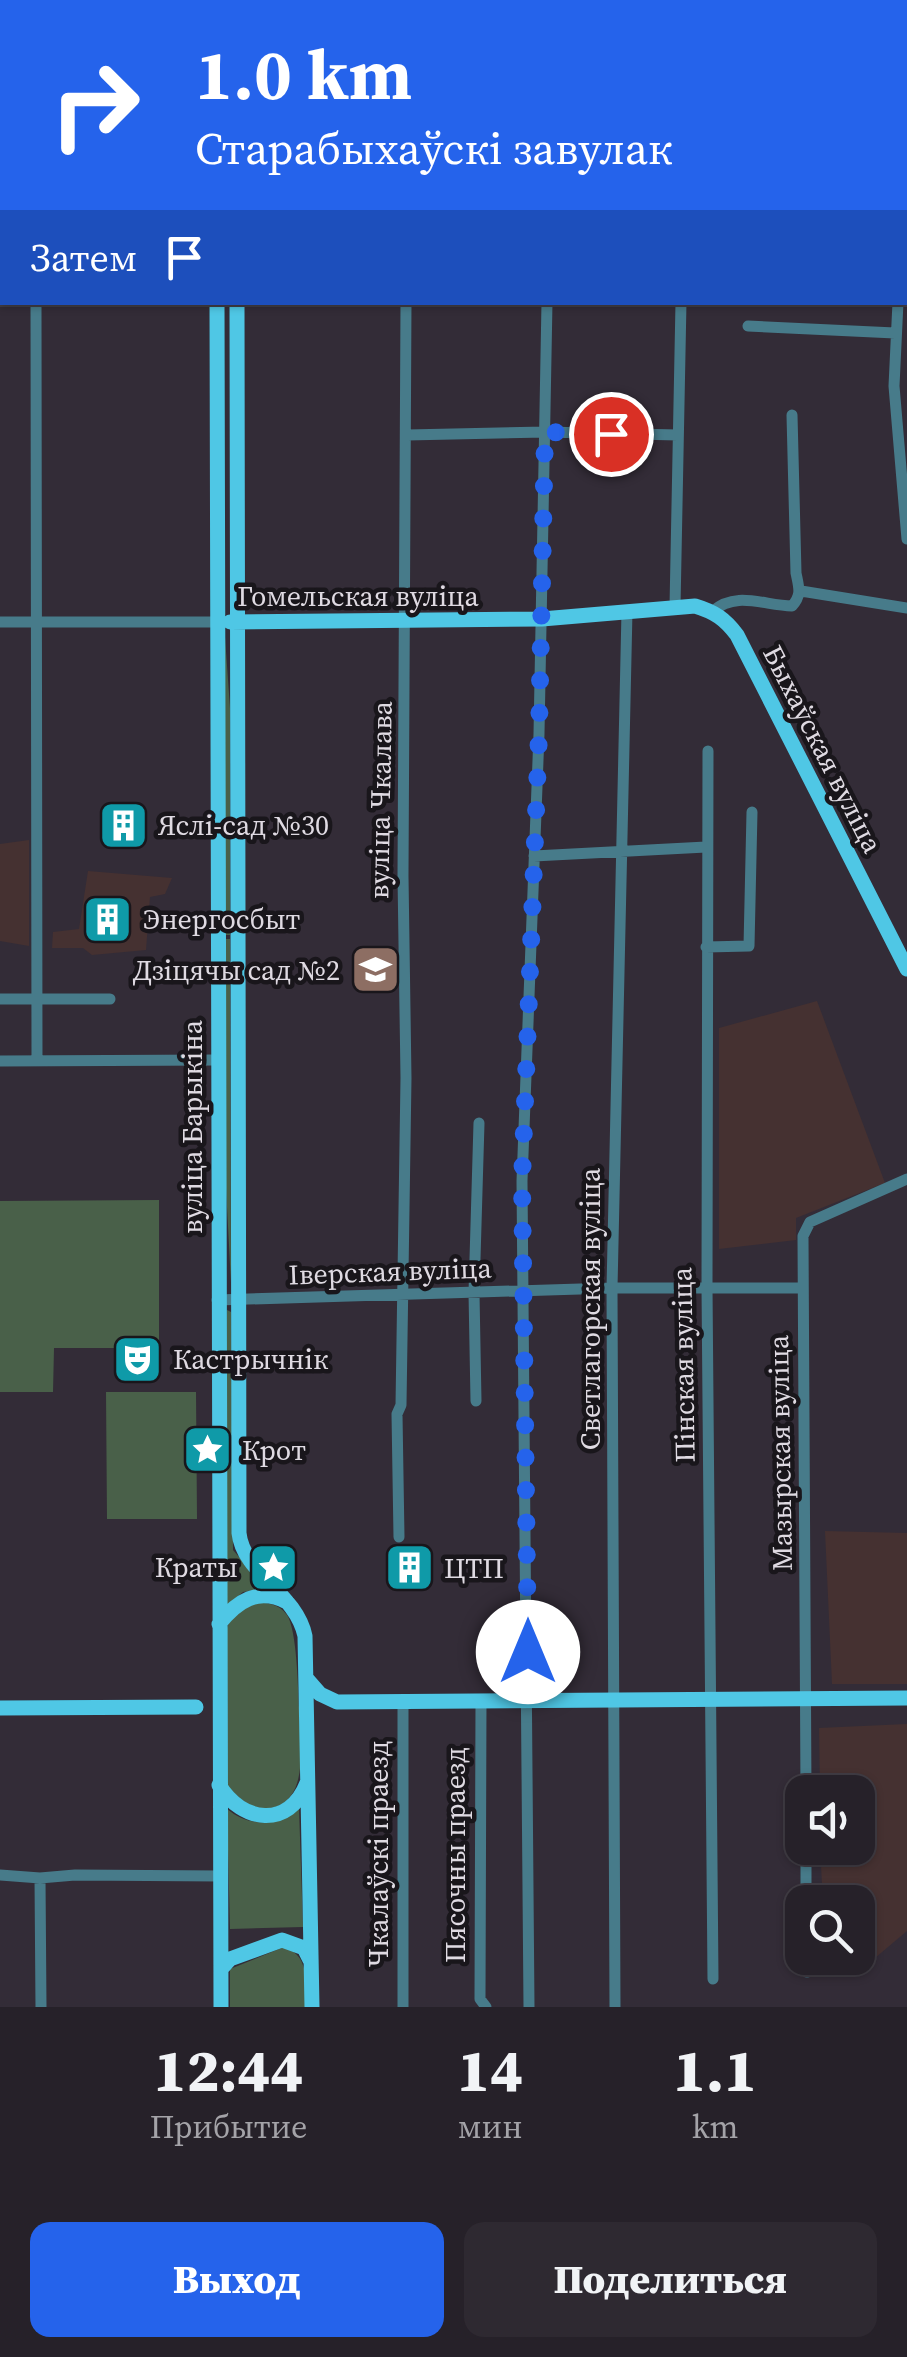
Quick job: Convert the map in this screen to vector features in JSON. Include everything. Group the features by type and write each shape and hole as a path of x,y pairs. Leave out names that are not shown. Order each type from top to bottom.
{"main road":[{"name":"вуліца Барыкіна","path":"217,305 220,1832 214,1875 222,1969 221,2007"},
{"name":"вуліца Барыкіна","path":"237,305 240,1543 298,1614 305,1636 313,2005"},
{"name":"Гомельская вуліца","path":"216,622 542,619 696,606 713,612"},
{"name":"Быхаўская вуліца","path":"713,612 726,620 737,635 907,969"},
{"path":"219,1624 247,1598 269,1596 291,1604"},
{"path":"0,1708 196,1706 210,1695 220,1674"},
{"path":"306,1678 320,1694 337,1702"},
{"path":"307,1730 320,1710 337,1702 907,1698"},
{"path":"196,1706 210,1720 220,1743"},
{"path":"219,1786 238,1809 270,1816 297,1802 309,1779"},
{"path":"222,1969 230,1960 282,1940 304,1948 312,1963"}],"street":[{"path":"36,305 37,1061"},
{"name":"вуліца Чкалава","path":"399,1537 406,1078 403,876 406,305"},
{"path":"529,2007 522,1181 542,619 547,305"},
{"path":"676,607 682,305"},
{"path":"898,305 895,332 907,539"},
{"path":"748,326 895,332"},
{"path":"713,612 724,601 737,599 792,606 801,591 796,573 792,415"},
{"path":"407,435 678,434"},
{"path":"801,591 907,608"},
{"name":"Светлагорская вуліца","path":"615,2007 612,1288 627,610"},
{"name":"Гомельская вуліца","path":"0,622 216,622"},
{"name":"Пінская вуліца","path":"708,751 707,1287 713,1979"},
{"path":"706,947 749,946 752,812"},
{"path":"534,856 706,847"},
{"path":"0,999 110,998"},
{"path":"0,1061 217,1060"},
{"path":"476,1401 474,1293 479,1123"},
{"name":"Мазырская вуліца","path":"806,1775 803,1236 810,1222 907,1178"},
{"name":"Іверская вуліца","path":"217,1300 612,1288 803,1288"},
{"name":"Пясочны праезд","path":"481,1700 480,1999 486,2007"},
{"name":"Чкалаўскі праезд","path":"403,1701 403,2007"},
{"path":"0,1875 214,1875"},
{"path":"40,1878 42,2007"}],"shaded area":[{"path":"29,840 29,946 0,941 0,844"},
{"path":"88,871 172,878 165,894 150,897 146,950 92,955 83,948 52,948 53,932 79,929"},
{"path":"817,1001 885,1183 796,1218 796,1240 719,1249 719,1028"},
{"path":"825,1531 907,1533 907,1684 832,1684"},
{"path":"907,1724 907,1931 875,1958 875,1885 822,1885 821,1865 875,1865 875,1775 820,1775 819,1728"}],"green space":[{"path":"225,637 230,708 230,935 225,935"},
{"path":"225,939 230,939 231,1283 225,1169"},
{"path":"159,1200 159,1348 54,1348 53,1392 0,1392 0,1201"},
{"path":"227,1310 231,1312 233,1550 266,1588 243,1592 226,1606"},
{"path":"106,1392 196,1392 197,1519 107,1519"},
{"path":"253,1602 276,1606 287,1615 297,1674 301,1749 298,1778 286,1801 267,1808 248,1804 228,1787 227,1628 231,1617"},
{"path":"299,1808 303,1927 230,1929 227,1809 244,1819 263,1822 282,1819"},
{"path":"284,1947 293,1951 303,1964 305,2007 230,2007 230,1969"}],"place":[{"name":"Яслі-сад №30","path":"123,825"},
{"name":"Энергосбыт","path":"108,919"},
{"name":"Дзіцячы сад №2","path":"375,970"},
{"name":"Кастрычнік","path":"138,1359"},
{"name":"Крот","path":"207,1450"},
{"name":"Краты","path":"273,1567"},
{"name":"ЦТП","path":"409,1568"}],"route":[{"path":"528,1652 522,1181 539,734 545,432 611,434"}]}
